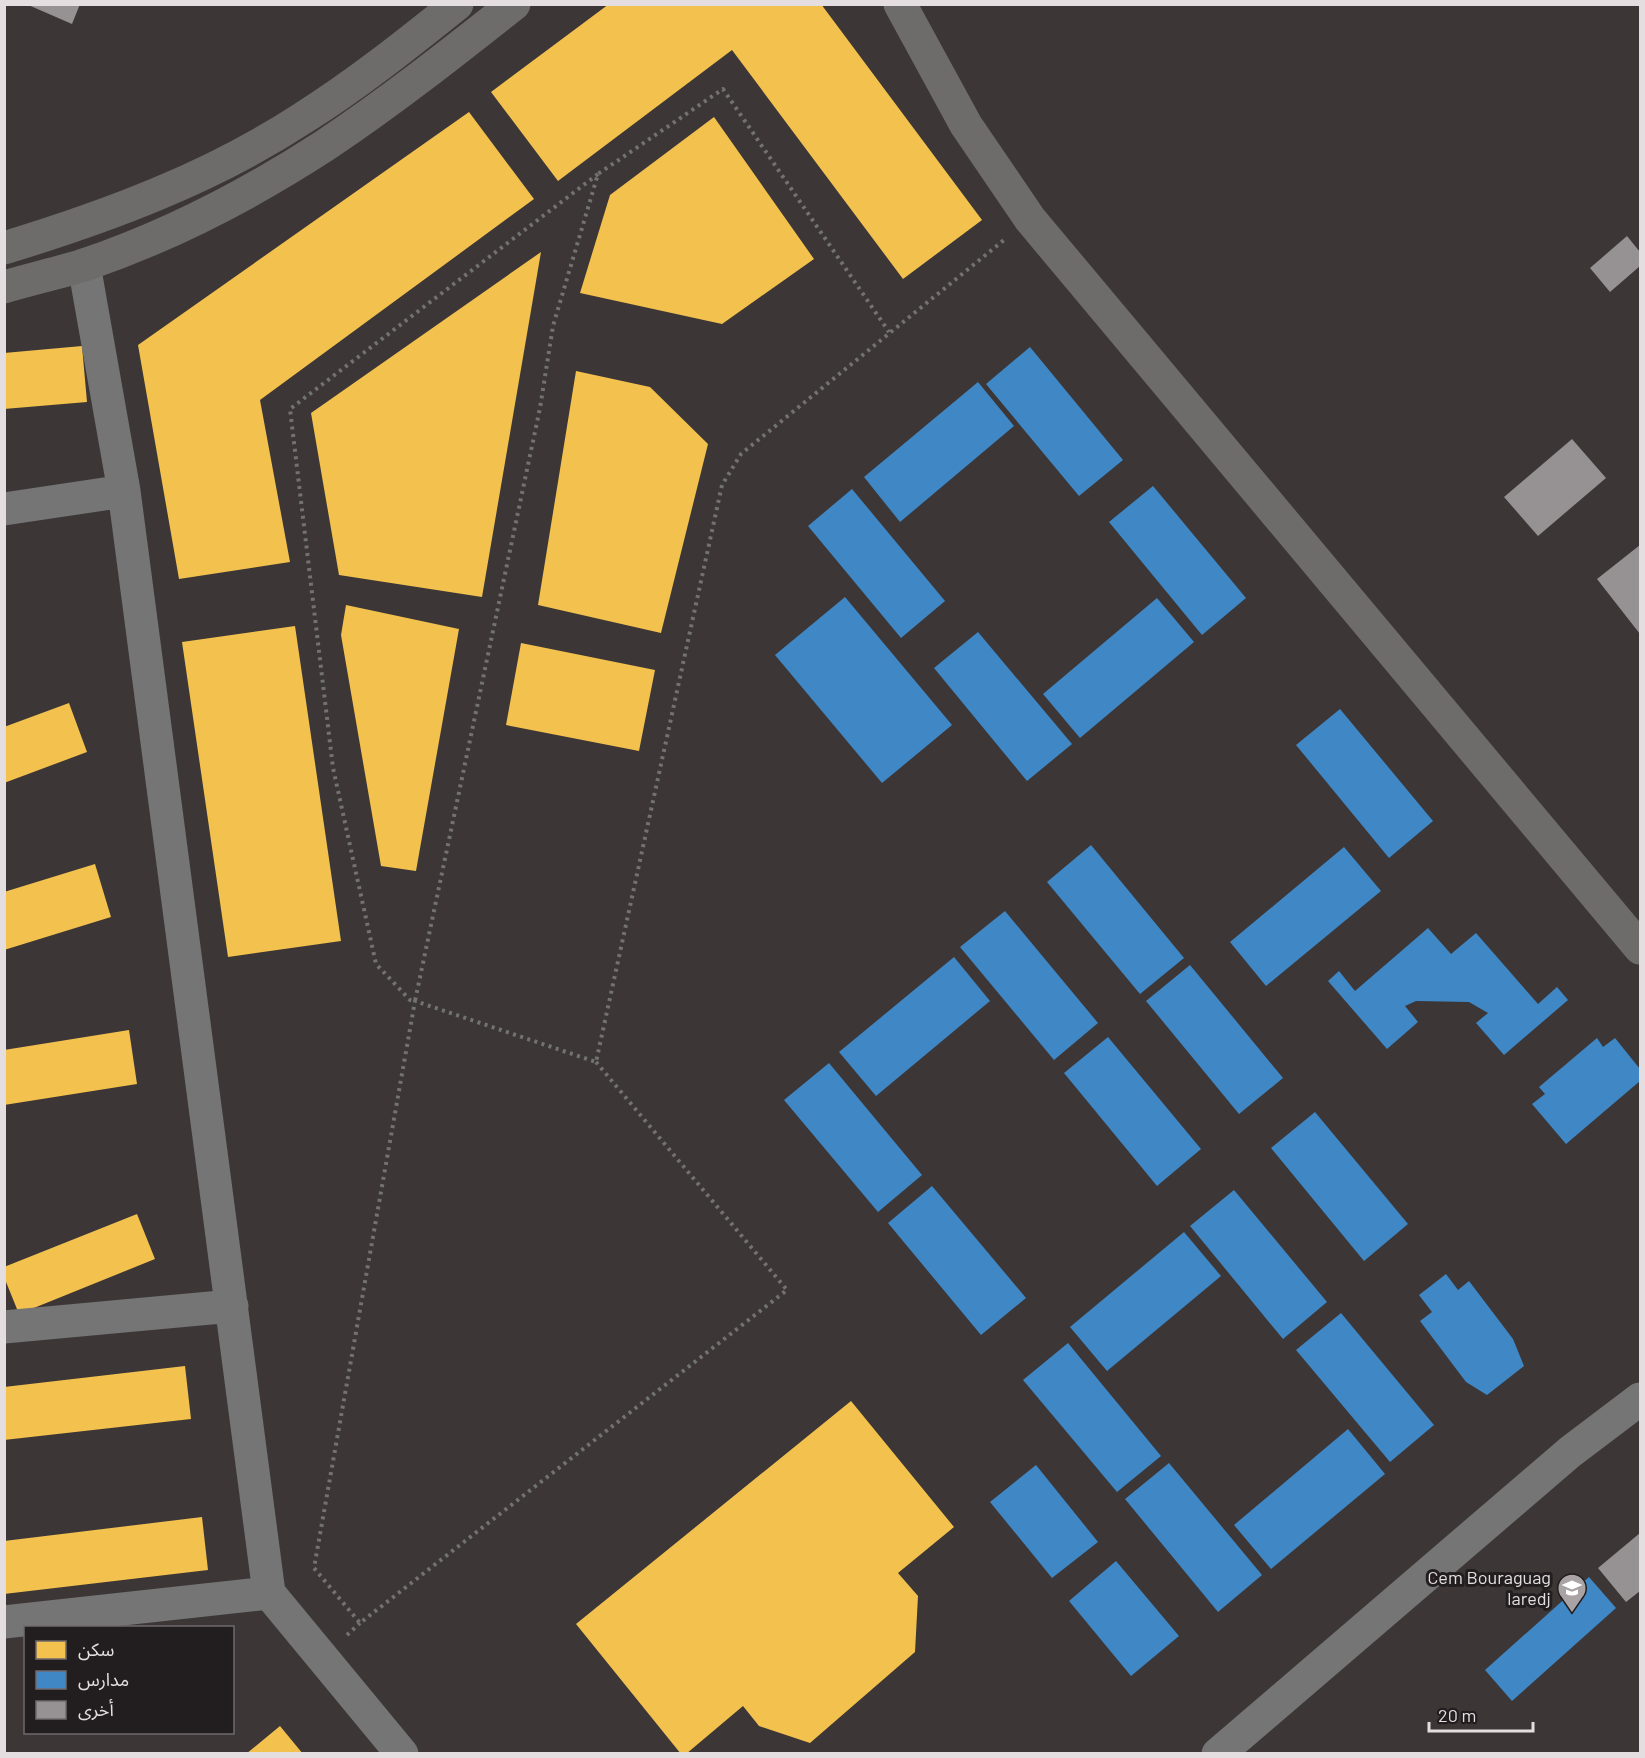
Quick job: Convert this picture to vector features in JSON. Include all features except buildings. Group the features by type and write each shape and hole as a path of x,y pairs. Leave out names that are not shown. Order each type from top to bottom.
{"main road":[{"path":"4,248 73,227 152,197 229,161 302,119 372,72 457,4"},
{"path":"4,287 84,265 177,226 246,192 323,146 396,96 514,4"},
{"path":"900,4 966,124 1030,219 1641,948"}],"street":[{"path":"84,265 124,490 269,1593 402,1754"},
{"path":"4,509 124,490"},
{"path":"4,1327 232,1306"},
{"path":"1218,1754 1570,1452 1641,1399"},
{"path":"4,1622 269,1593"}],"path":[{"path":"598,174 553,326 540,408 415,1001 314,1568 360,1623 787,1290 596,1062 415,1001 410,1000 376,964 333,768 290,409 598,174 723,89 889,332"},
{"path":"596,1062 722,485 741,454 1030,219"}],"place":[{"name":"Cem Bouraguag laredj","path":"1572,1614"}]}
